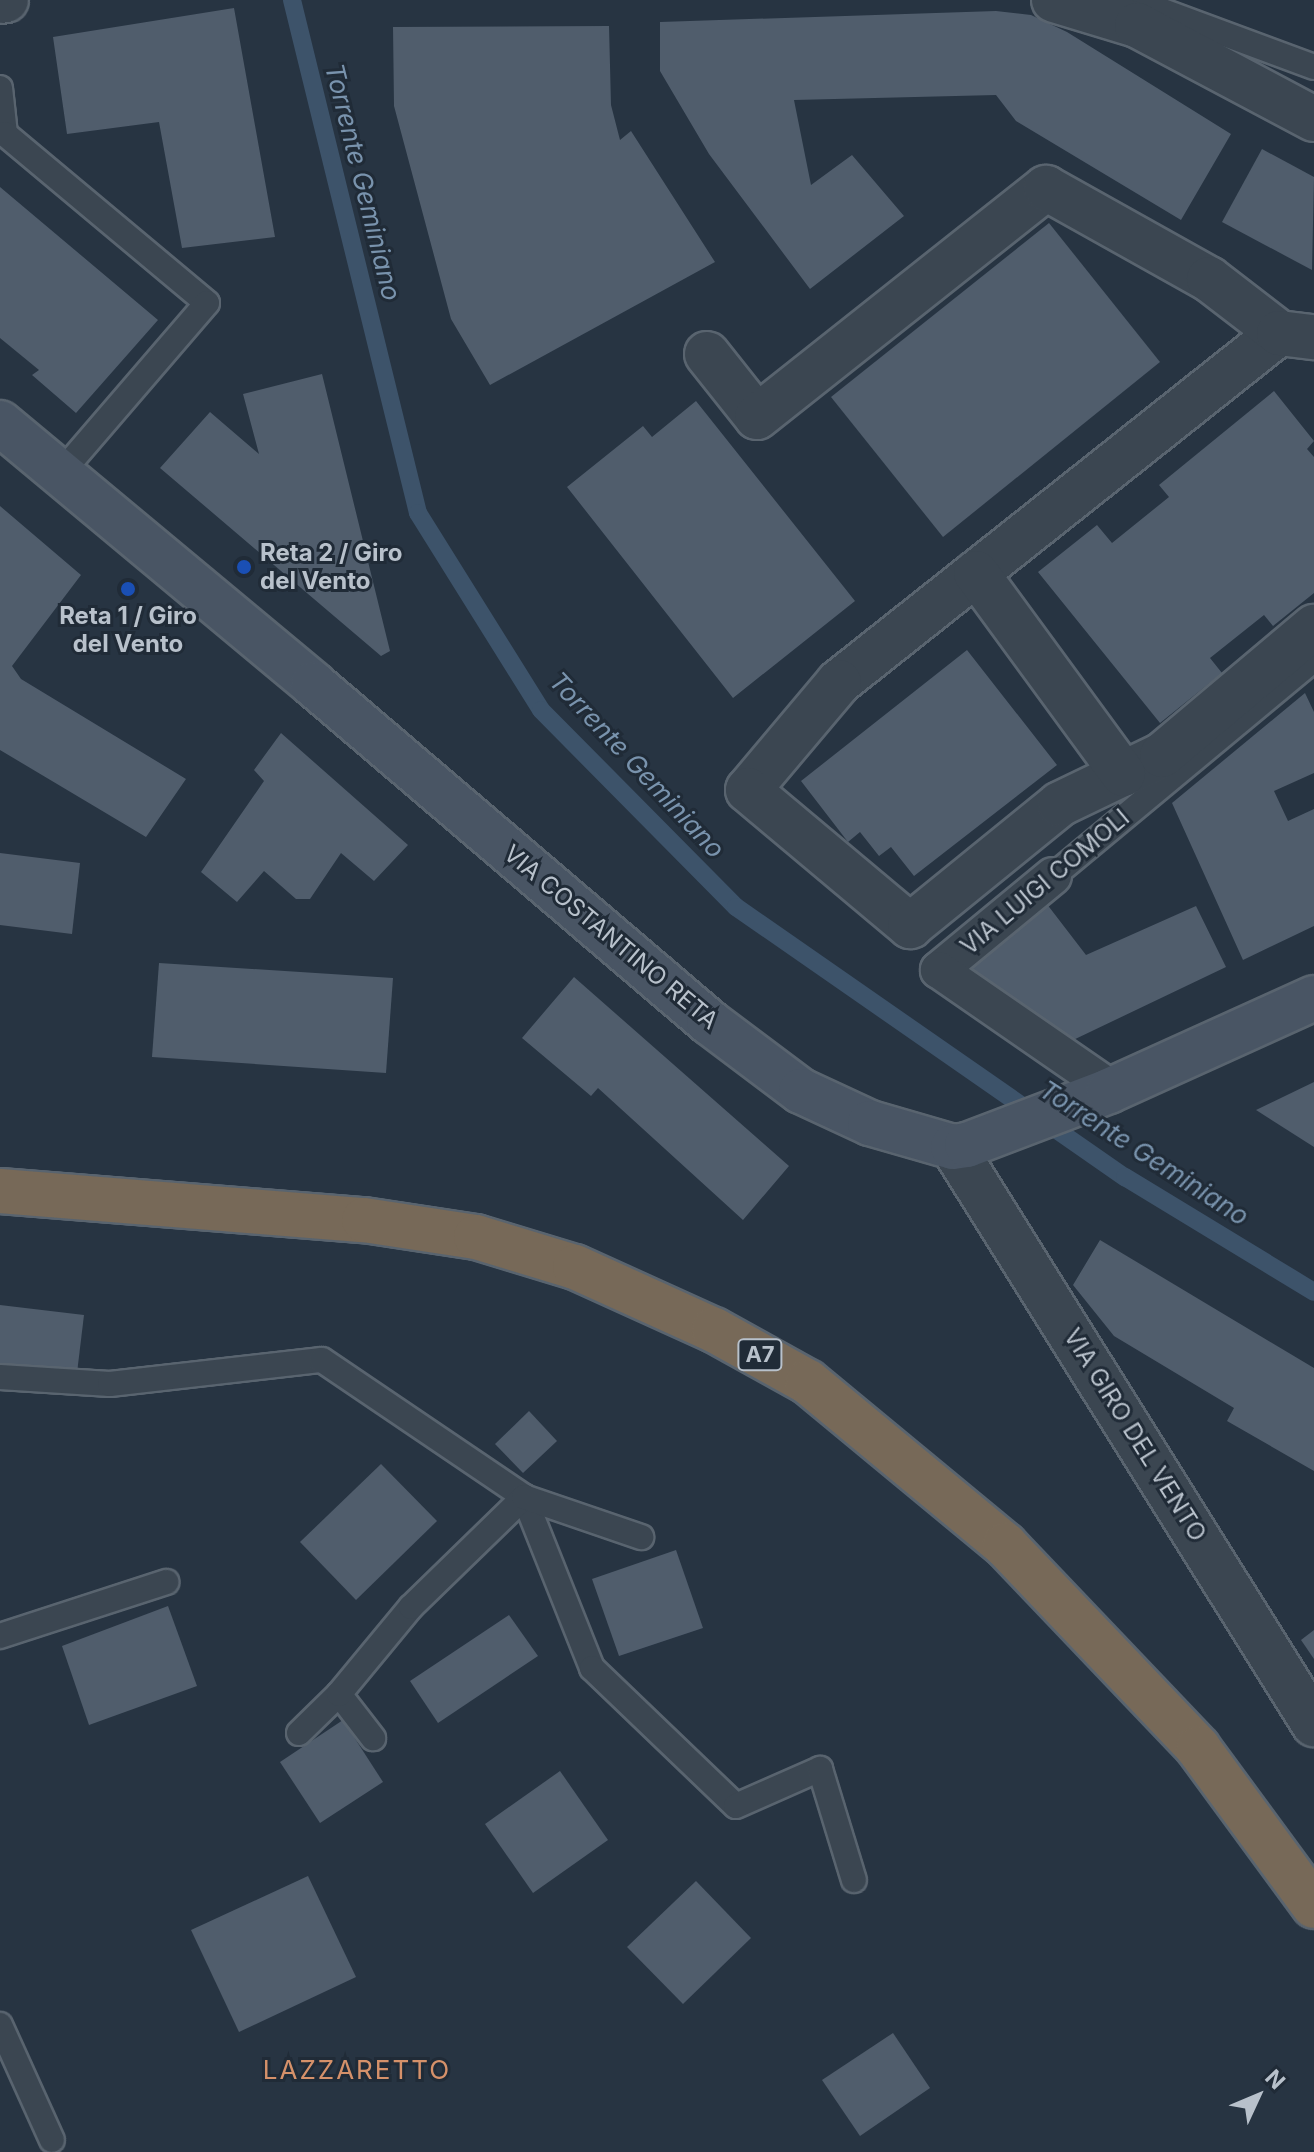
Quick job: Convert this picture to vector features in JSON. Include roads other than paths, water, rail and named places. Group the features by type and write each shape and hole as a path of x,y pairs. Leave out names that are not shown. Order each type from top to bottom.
{"highway":[{"name":"A7","path":"0,1191 364,1220 476,1237 575,1267 714,1330 808,1382 1005,1545 1198,1748 1314,1906"}],"main road":[{"name":"VIA COSTANTINO RETA","path":"0,423 709,1022 801,1091 870,1123 966,1144"},
{"path":"966,1144 1111,1090 1314,998"}],"street":[{"path":"0,1 6,0"},
{"path":"1062,2 1137,25 1314,119"},
{"path":"707,354 757,417 1046,188 1209,279 1296,335 976,573 839,682 748,790 910,926 1060,804 1162,755 1314,627"},
{"path":"976,573 1123,774"},
{"name":"VIA LUIGI COMOLI","path":"1053,876 939,970 1111,1090"},
{"name":"VIA GIRO DEL VENTO","path":"966,1144 1314,1724"}],"lane":[{"path":"1062,2 1112,0"},
{"path":"1133,0 1314,67"},
{"path":"0,88 5,134 207,303 61,473"},
{"name":"VIA LUIGI COMOLI","path":"1053,876 1314,659"},
{"path":"0,1377 110,1384 322,1360 524,1497 641,1537"},
{"path":"299,1733 339,1694 411,1607 524,1497"},
{"path":"524,1497 592,1668 736,1806 820,1769 854,1880"},
{"path":"0,1636 166,1582"},
{"path":"339,1694 373,1738"},
{"path":"0,2025 52,2140"}],"waterway":[{"name":"Torrente Geminiano","path":"292,0 418,513 541,710 736,907 1125,1177 1314,1292"}],"place":[{"name":"Reta 2 / Giro del Vento","path":"244,567"},
{"name":"Reta 1 / Giro del Vento","path":"128,589"}],"district":[{"name":"LAZZARETTO","path":"357,2070"}]}
